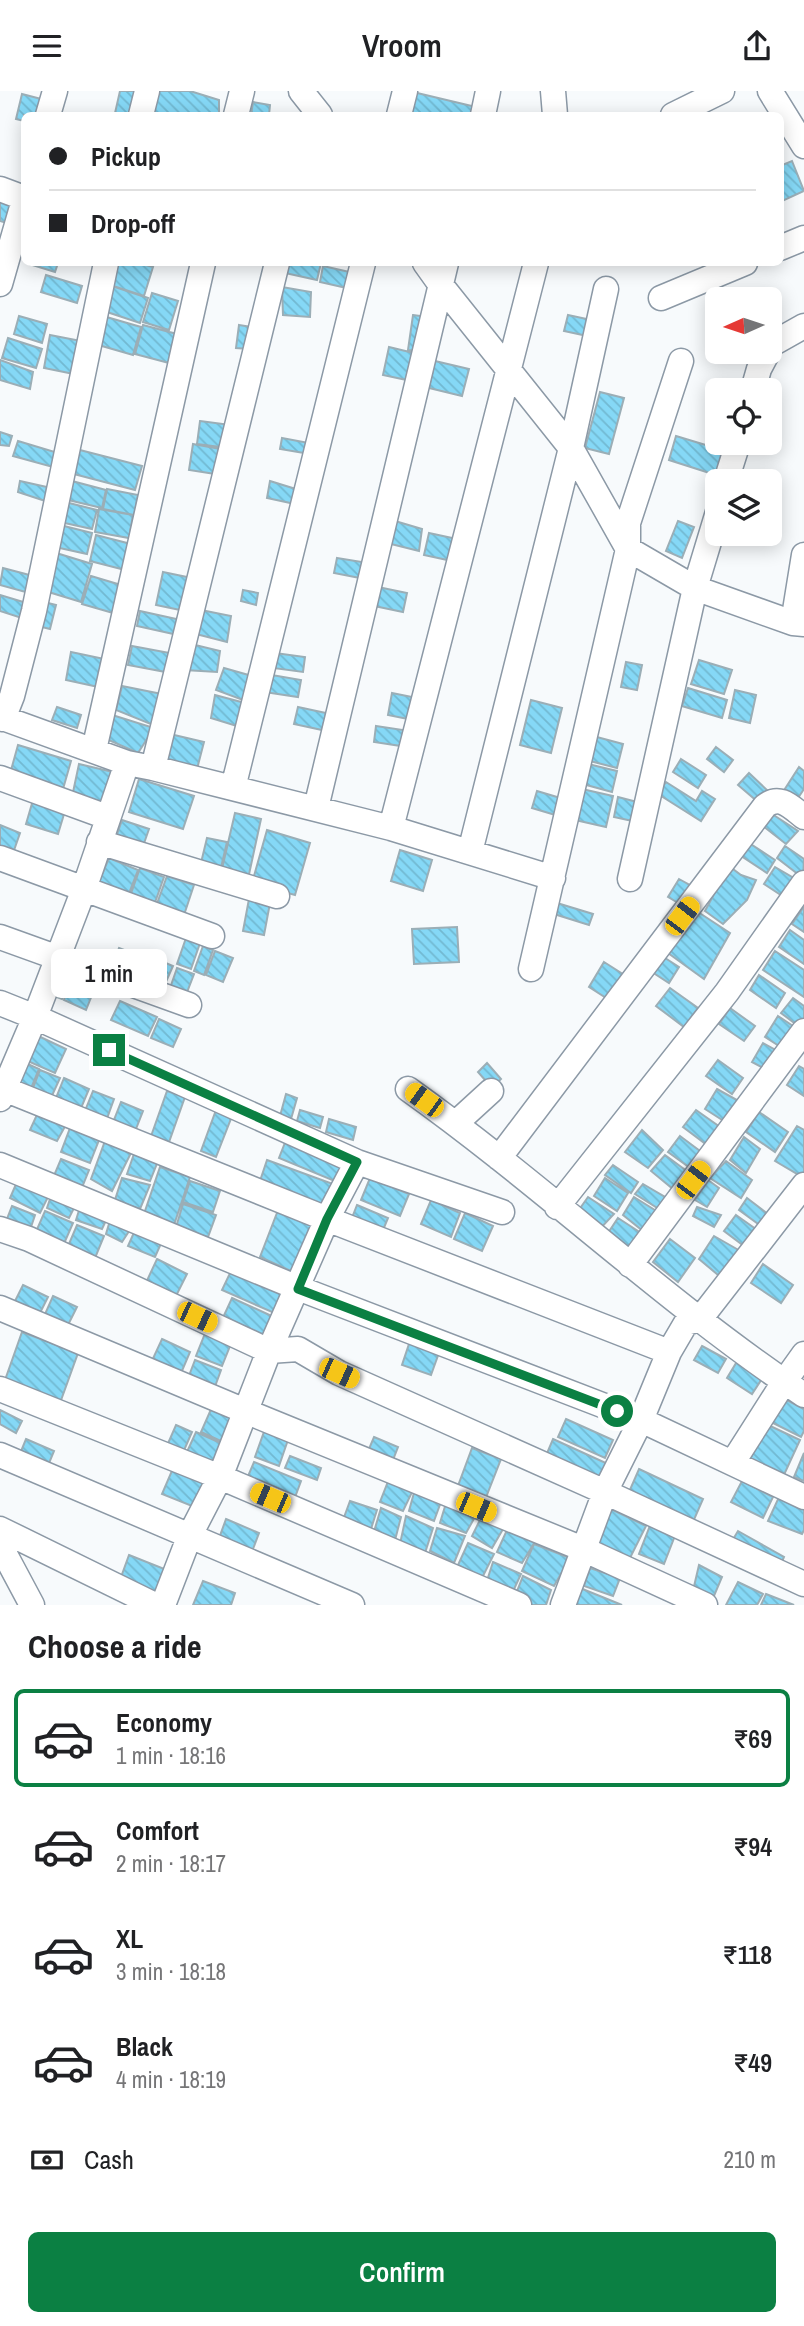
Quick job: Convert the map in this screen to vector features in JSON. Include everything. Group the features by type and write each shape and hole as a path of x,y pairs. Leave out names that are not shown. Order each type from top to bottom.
{"street":[{"path":"49,112 55,91"},
{"path":"142,112 147,91"},
{"path":"237,112 242,91"},
{"path":"400,112 405,91"},
{"path":"484,112 488,91"},
{"path":"553,91 555,112"},
{"path":"679,112 722,91"},
{"path":"770,91 781,112"},
{"path":"784,118 798,146"},
{"path":"0,189 21,198"},
{"path":"0,285 21,210"},
{"path":"784,246 804,238"},
{"path":"105,266 34,611 12,696 1,718 127,763 391,828 553,878"},
{"path":"94,750 202,266"},
{"path":"153,768 276,266"},
{"path":"233,787 362,266"},
{"path":"661,298 738,266"},
{"path":"391,828 535,268"},
{"path":"316,809 443,273"},
{"path":"443,273 509,370 571,448 628,549 695,588 798,624 804,555"},
{"path":"470,852 571,448 606,289"},
{"path":"782,338 804,326"},
{"path":"531,969 628,549 628,523 681,361"},
{"path":"630,879 695,588 708,546"},
{"path":"127,763 84,889 35,1017 3,1087 327,1219 669,1352"},
{"path":"0,778 107,817"},
{"path":"499,1158 765,806 771,800 781,800 804,817"},
{"path":"99,842 277,896"},
{"path":"0,858 212,936"},
{"path":"557,1207 727,992 804,883"},
{"path":"0,937 189,1005"},
{"path":"0,1003 357,1162 502,1212"},
{"path":"629,1265 804,1031"},
{"path":"408,1089 456,1123 629,1265 794,1388"},
{"path":"456,1123 491,1091"},
{"path":"163,1605 190,1535 220,1477 269,1351 327,1219 357,1162"},
{"path":"0,1165 298,1289 641,1420 804,1497"},
{"path":"563,1605 606,1492 641,1420 669,1352 686,1323 700,1319 804,1185"},
{"path":"0,1229 29,1239 269,1351 298,1349 339,1373 804,1584"},
{"path":"0,1308 583,1549 705,1605"},
{"path":"733,1462 794,1388 804,1354"},
{"path":"0,1389 220,1477 519,1605"},
{"path":"0,1455 352,1605"},
{"path":"0,1529 155,1605"},
{"path":"0,1545 32,1605"}],"building":[{"path":"120,91 143,91 137,112 115,112"},
{"path":"155,91 190,91 219,100 219,112 152,112"},
{"path":"413,92 476,107 475,112 408,112"},
{"path":"22,94 49,101 47,112 21,112 21,120 16,119"},
{"path":"253,102 270,105 269,112 251,112"},
{"path":"792,161 804,191 784,200 784,164"},
{"path":"0,195 21,201 14,225 0,221"},
{"path":"36,266 57,266 55,272"},
{"path":"110,266 153,267 144,296 104,283"},
{"path":"286,266 320,266 317,280 285,273"},
{"path":"323,266 354,273 351,289 320,282"},
{"path":"46,275 82,286 77,303 41,292"},
{"path":"106,284 148,298 140,323 98,309"},
{"path":"282,287 311,292 310,317 283,315"},
{"path":"152,293 178,301 169,330 143,322"},
{"path":"413,315 428,317 423,352 408,350"},
{"path":"568,315 596,321 592,337 564,331"},
{"path":"19,316 47,324 42,343 14,334"},
{"path":"103,316 141,327 133,355 95,344"},
{"path":"143,325 177,334 169,363 135,354"},
{"path":"239,325 252,327 249,349 236,348"},
{"path":"50,335 81,341 74,374 44,368"},
{"path":"8,338 42,349 36,368 2,358"},
{"path":"389,347 422,355 416,382 383,375"},
{"path":"0,360 33,372 30,389 0,380"},
{"path":"435,361 469,369 462,396 429,388"},
{"path":"600,392 624,398 609,454 585,448"},
{"path":"200,421 231,425 228,448 197,444"},
{"path":"0,432 12,436 9,446 0,445"},
{"path":"676,436 705,445 705,455 731,455 728,469 705,469 705,472 669,460"},
{"path":"282,438 309,443 310,454 280,449"},
{"path":"18,441 58,453 60,469 13,456"},
{"path":"193,444 226,450 222,475 189,470"},
{"path":"76,449 142,466 135,490 70,473"},
{"path":"20,481 47,487 45,501 18,492"},
{"path":"72,481 106,490 102,508 68,500"},
{"path":"270,481 299,490 295,504 267,498"},
{"path":"107,489 138,495 134,515 103,509"},
{"path":"65,502 97,510 92,529 60,522"},
{"path":"99,509 133,515 129,538 95,532"},
{"path":"395,521 422,529 419,551 391,544"},
{"path":"678,521 694,527 682,558 666,551"},
{"path":"60,525 92,533 87,554 55,547"},
{"path":"429,533 457,539 452,561 424,555"},
{"path":"96,535 135,545 129,571 90,561"},
{"path":"53,552 92,564 81,602 42,590"},
{"path":"337,558 362,562 360,578 334,573"},
{"path":"3,568 37,577 33,594 0,585"},
{"path":"163,572 192,578 185,611 156,605"},
{"path":"91,576 121,585 113,613 82,604"},
{"path":"378,587 407,593 403,612 374,606"},
{"path":"243,590 258,593 256,605 241,601"},
{"path":"0,595 33,605 28,620 0,611"},
{"path":"44,602 56,605 50,629 38,626"},
{"path":"201,610 231,616 227,642 196,634"},
{"path":"140,611 181,620 178,635 137,626"},
{"path":"191,644 220,651 217,672 185,670"},
{"path":"132,646 175,654 171,673 128,665"},
{"path":"71,652 109,660 103,688 66,680"},
{"path":"275,653 305,657 303,672 273,668"},
{"path":"699,660 732,670 724,694 691,684"},
{"path":"626,662 642,665 637,690 621,687"},
{"path":"224,668 252,676 243,700 216,690"},
{"path":"266,674 301,680 298,697 264,692"},
{"path":"122,686 167,695 158,727 116,710"},
{"path":"688,688 727,700 722,718 682,706"},
{"path":"735,690 756,695 750,723 729,718"},
{"path":"392,693 422,699 418,721 388,715"},
{"path":"215,695 245,703 240,727 211,718"},
{"path":"531,700 562,708 551,753 520,745"},
{"path":"57,707 81,715 77,728 52,720"},
{"path":"298,707 326,713 322,730 294,724"},
{"path":"109,714 154,728 138,753 104,738"},
{"path":"376,726 403,730 401,746 374,742"},
{"path":"170,734 204,742 197,769 163,760"},
{"path":"593,736 623,744 617,768 586,760"},
{"path":"18,745 71,761 61,796 8,781"},
{"path":"716,747 733,760 724,772 707,759"},
{"path":"681,759 706,775 698,788 673,772"},
{"path":"584,763 617,771 612,792 579,783"},
{"path":"79,764 113,772 106,805 72,797"},
{"path":"799,767 804,771 804,789 794,804 781,795"},
{"path":"749,773 768,791 758,802 738,785"},
{"path":"139,779 194,796 183,829 129,812"},
{"path":"666,782 696,801 702,791 715,799 701,821 658,794"},
{"path":"582,789 613,796 606,827 575,820"},
{"path":"537,791 567,800 562,817 532,808"},
{"path":"618,797 641,803 637,822 614,817"},
{"path":"33,800 65,811 58,834 26,824"},
{"path":"769,812 798,831 786,844 759,823"},
{"path":"235,813 261,819 248,879 221,873"},
{"path":"122,820 149,829 141,852 114,843"},
{"path":"0,825 20,833 12,856 0,852"},
{"path":"267,830 310,843 295,895 252,883"},
{"path":"207,838 227,842 220,872 200,867"},
{"path":"743,839 775,860 767,873 735,852"},
{"path":"785,846 804,859 803,878 777,858"},
{"path":"400,850 432,860 423,891 391,881"},
{"path":"109,858 138,870 126,901 96,889"},
{"path":"729,866 741,875 756,880 747,900 723,924 705,911"},
{"path":"775,867 797,880 787,899 764,884"},
{"path":"140,868 164,877 152,911 128,902"},
{"path":"167,876 194,885 183,918 155,909"},
{"path":"679,879 697,889 687,908 668,897"},
{"path":"249,899 270,903 264,935 243,931"},
{"path":"557,903 593,914 589,925 554,914"},
{"path":"804,908 804,932 792,924"},
{"path":"695,910 730,933 704,979 668,953"},
{"path":"457,927 459,962 414,964 412,929"},
{"path":"790,930 804,940 804,964 779,947"},
{"path":"186,938 200,943 191,969 177,964"},
{"path":"203,946 213,950 204,975 194,971"},
{"path":"119,948 145,958 136,982 110,973"},
{"path":"215,951 233,958 223,982 206,975"},
{"path":"775,951 804,970 804,997 763,970"},
{"path":"662,956 679,967 669,983 652,972"},
{"path":"154,958 173,966 161,993 142,985"},
{"path":"604,962 626,976 611,1001 589,987"},
{"path":"60,968 73,974 62,999 48,994"},
{"path":"177,968 194,974 184,1000 168,994"},
{"path":"759,975 785,993 776,1008 750,990"},
{"path":"73,976 96,985 86,1010 64,1000"},
{"path":"670,988 698,1008 684,1027 656,1006"},
{"path":"793,998 804,1006 804,1024 801,1028 781,1013"},
{"path":"120,1001 157,1017 148,1036 111,1020"},
{"path":"730,1008 755,1026 744,1041 719,1024"},
{"path":"778,1016 799,1030 787,1051 765,1037"},
{"path":"159,1019 181,1029 173,1047 151,1038"},
{"path":"34,1034 66,1049 55,1073 23,1059"},
{"path":"763,1043 781,1053 771,1072 752,1062"},
{"path":"718,1060 743,1078 732,1094 706,1076"},
{"path":"21,1061 39,1069 30,1091 11,1083"},
{"path":"487,1063 501,1079 492,1088 478,1072"},
{"path":"799,1066 804,1069 804,1096 787,1085"},
{"path":"40,1070 60,1078 50,1100 31,1093"},
{"path":"64,1078 89,1089 79,1113 54,1103"},
{"path":"717,1089 746,1105 730,1125 705,1109"},
{"path":"93,1091 114,1099 105,1124 83,1116"},
{"path":"167,1091 185,1097 168,1145 150,1139"},
{"path":"286,1094 297,1098 291,1119 280,1116"},
{"path":"121,1102 143,1111 134,1134 112,1125"},
{"path":"40,1108 68,1121 57,1141 30,1130"},
{"path":"216,1110 232,1116 216,1157 201,1151"},
{"path":"300,1110 323,1117 320,1128 297,1121"},
{"path":"696,1110 720,1127 707,1145 683,1127"},
{"path":"759,1112 788,1132 775,1152 746,1132"},
{"path":"329,1119 356,1127 353,1140 326,1132"},
{"path":"797,1126 804,1130 804,1178 775,1161"},
{"path":"70,1128 99,1140 90,1163 61,1152"},
{"path":"642,1130 663,1150 648,1168 625,1152"},
{"path":"288,1135 347,1160 337,1182 279,1158"},
{"path":"680,1136 704,1154 693,1170 668,1152"},
{"path":"744,1137 760,1149 746,1173 730,1160"},
{"path":"105,1141 133,1149 112,1191 91,1179"},
{"path":"135,1151 158,1161 150,1181 127,1174"},
{"path":"665,1155 688,1172 673,1189 651,1171"},
{"path":"61,1159 89,1170 81,1190 53,1178"},
{"path":"267,1160 333,1184 320,1210 258,1187"},
{"path":"726,1161 752,1180 741,1198 710,1178"},
{"path":"613,1165 638,1182 631,1193 605,1175"},
{"path":"160,1167 190,1177 174,1225 144,1214"},
{"path":"20,1175 51,1191 40,1213 10,1198"},
{"path":"122,1178 150,1185 140,1209 115,1200"},
{"path":"370,1178 409,1194 400,1216 361,1200"},
{"path":"605,1178 628,1193 617,1211 594,1196"},
{"path":"708,1180 719,1188 707,1207 695,1200"},
{"path":"190,1181 220,1191 213,1212 183,1202"},
{"path":"643,1184 665,1197 659,1209 635,1194"},
{"path":"52,1193 77,1202 69,1218 47,1208"},
{"path":"588,1197 614,1214 598,1231 576,1214"},
{"path":"634,1197 658,1212 643,1231 623,1215"},
{"path":"747,1198 773,1218 765,1229 739,1210"},
{"path":"431,1200 460,1213 451,1237 421,1224"},
{"path":"81,1204 109,1214 102,1229 76,1220"},
{"path":"183,1204 216,1215 208,1237 176,1227"},
{"path":"280,1205 315,1221 293,1272 260,1257"},
{"path":"357,1205 388,1218 381,1235 350,1223"},
{"path":"12,1206 35,1215 29,1233 5,1224"},
{"path":"697,1207 721,1215 714,1227 693,1216"},
{"path":"45,1211 73,1223 63,1246 35,1234"},
{"path":"465,1213 493,1226 482,1251 454,1239"},
{"path":"736,1215 760,1232 748,1249 724,1231"},
{"path":"111,1217 133,1225 122,1242 106,1234"},
{"path":"618,1218 641,1233 627,1254 606,1236"},
{"path":"77,1225 104,1236 93,1263 66,1251"},
{"path":"136,1228 163,1239 155,1257 128,1246"},
{"path":"714,1236 742,1252 724,1280 699,1259"},
{"path":"670,1239 695,1258 678,1282 653,1262"},
{"path":"157,1259 187,1274 173,1302 144,1287"},
{"path":"763,1264 793,1285 781,1303 751,1283"},
{"path":"232,1269 288,1294 279,1315 222,1290"},
{"path":"23,1285 48,1297 36,1321 11,1309"},
{"path":"53,1296 77,1307 65,1331 42,1321"},
{"path":"232,1298 274,1317 263,1343 220,1324"},
{"path":"206,1331 232,1341 222,1366 196,1356"},
{"path":"22,1332 78,1353 60,1403 4,1383"},
{"path":"162,1339 190,1352 179,1378 150,1365"},
{"path":"410,1341 440,1350 431,1375 402,1365"},
{"path":"702,1346 726,1359 718,1373 694,1360"},
{"path":"741,1355 767,1371 752,1394 727,1378"},
{"path":"195,1360 221,1370 213,1392 187,1381"},
{"path":"781,1397 804,1409 804,1431 801,1437 769,1421"},
{"path":"212,1407 234,1417 223,1442 201,1432"},
{"path":"0,1410 22,1421 16,1433 0,1424"},
{"path":"566,1419 613,1440 605,1458 558,1437"},
{"path":"766,1424 800,1440 783,1477 749,1462"},
{"path":"176,1425 192,1432 182,1455 166,1448"},
{"path":"265,1429 289,1437 279,1466 255,1457"},
{"path":"196,1432 223,1444 213,1467 186,1454"},
{"path":"374,1437 398,1447 391,1465 366,1456"},
{"path":"26,1439 54,1451 45,1473 17,1461"},
{"path":"553,1439 608,1464 600,1482 545,1458"},
{"path":"472,1448 501,1459 483,1505 455,1494"},
{"path":"804,1453 804,1481 794,1477"},
{"path":"290,1456 321,1468 317,1480 285,1468"},
{"path":"254,1462 301,1481 294,1500 246,1481"},
{"path":"174,1466 209,1481 197,1508 162,1494"},
{"path":"639,1469 703,1499 693,1522 629,1492"},
{"path":"389,1479 415,1486 403,1511 380,1502"},
{"path":"742,1481 773,1497 763,1518 731,1502"},
{"path":"415,1489 442,1499 434,1521 409,1511"},
{"path":"779,1497 804,1509 802,1534 768,1521"},
{"path":"350,1501 377,1510 371,1529 343,1520"},
{"path":"446,1503 476,1515 466,1533 440,1523"},
{"path":"381,1508 401,1517 394,1544 373,1535"},
{"path":"611,1509 646,1526 629,1560 597,1543"},
{"path":"406,1516 433,1528 424,1556 400,1544"},
{"path":"482,1516 503,1529 492,1548 472,1536"},
{"path":"226,1519 259,1533 250,1557 217,1544"},
{"path":"651,1523 676,1533 664,1564 639,1554"},
{"path":"437,1528 465,1536 454,1563 430,1551"},
{"path":"507,1530 536,1540 522,1563 497,1552"},
{"path":"738,1531 784,1557 778,1571 729,1546"},
{"path":"468,1543 494,1554 482,1578 458,1565"},
{"path":"534,1544 570,1558 554,1586 522,1571"},
{"path":"129,1555 172,1572 162,1597 120,1580"},
{"path":"493,1562 521,1574 510,1598 485,1587"},
{"path":"699,1565 722,1577 711,1603 692,1595"},
{"path":"590,1568 620,1578 613,1596 584,1586"},
{"path":"523,1576 551,1590 546,1605 528,1605 514,1599"},
{"path":"203,1581 235,1593 231,1605 193,1605"},
{"path":"738,1582 763,1594 757,1605 726,1605"},
{"path":"580,1588 622,1605 573,1605"},
{"path":"766,1594 794,1605 761,1605"}],"route":[{"path":"109,1050 357,1162 327,1219 298,1289 617,1411"}]}
